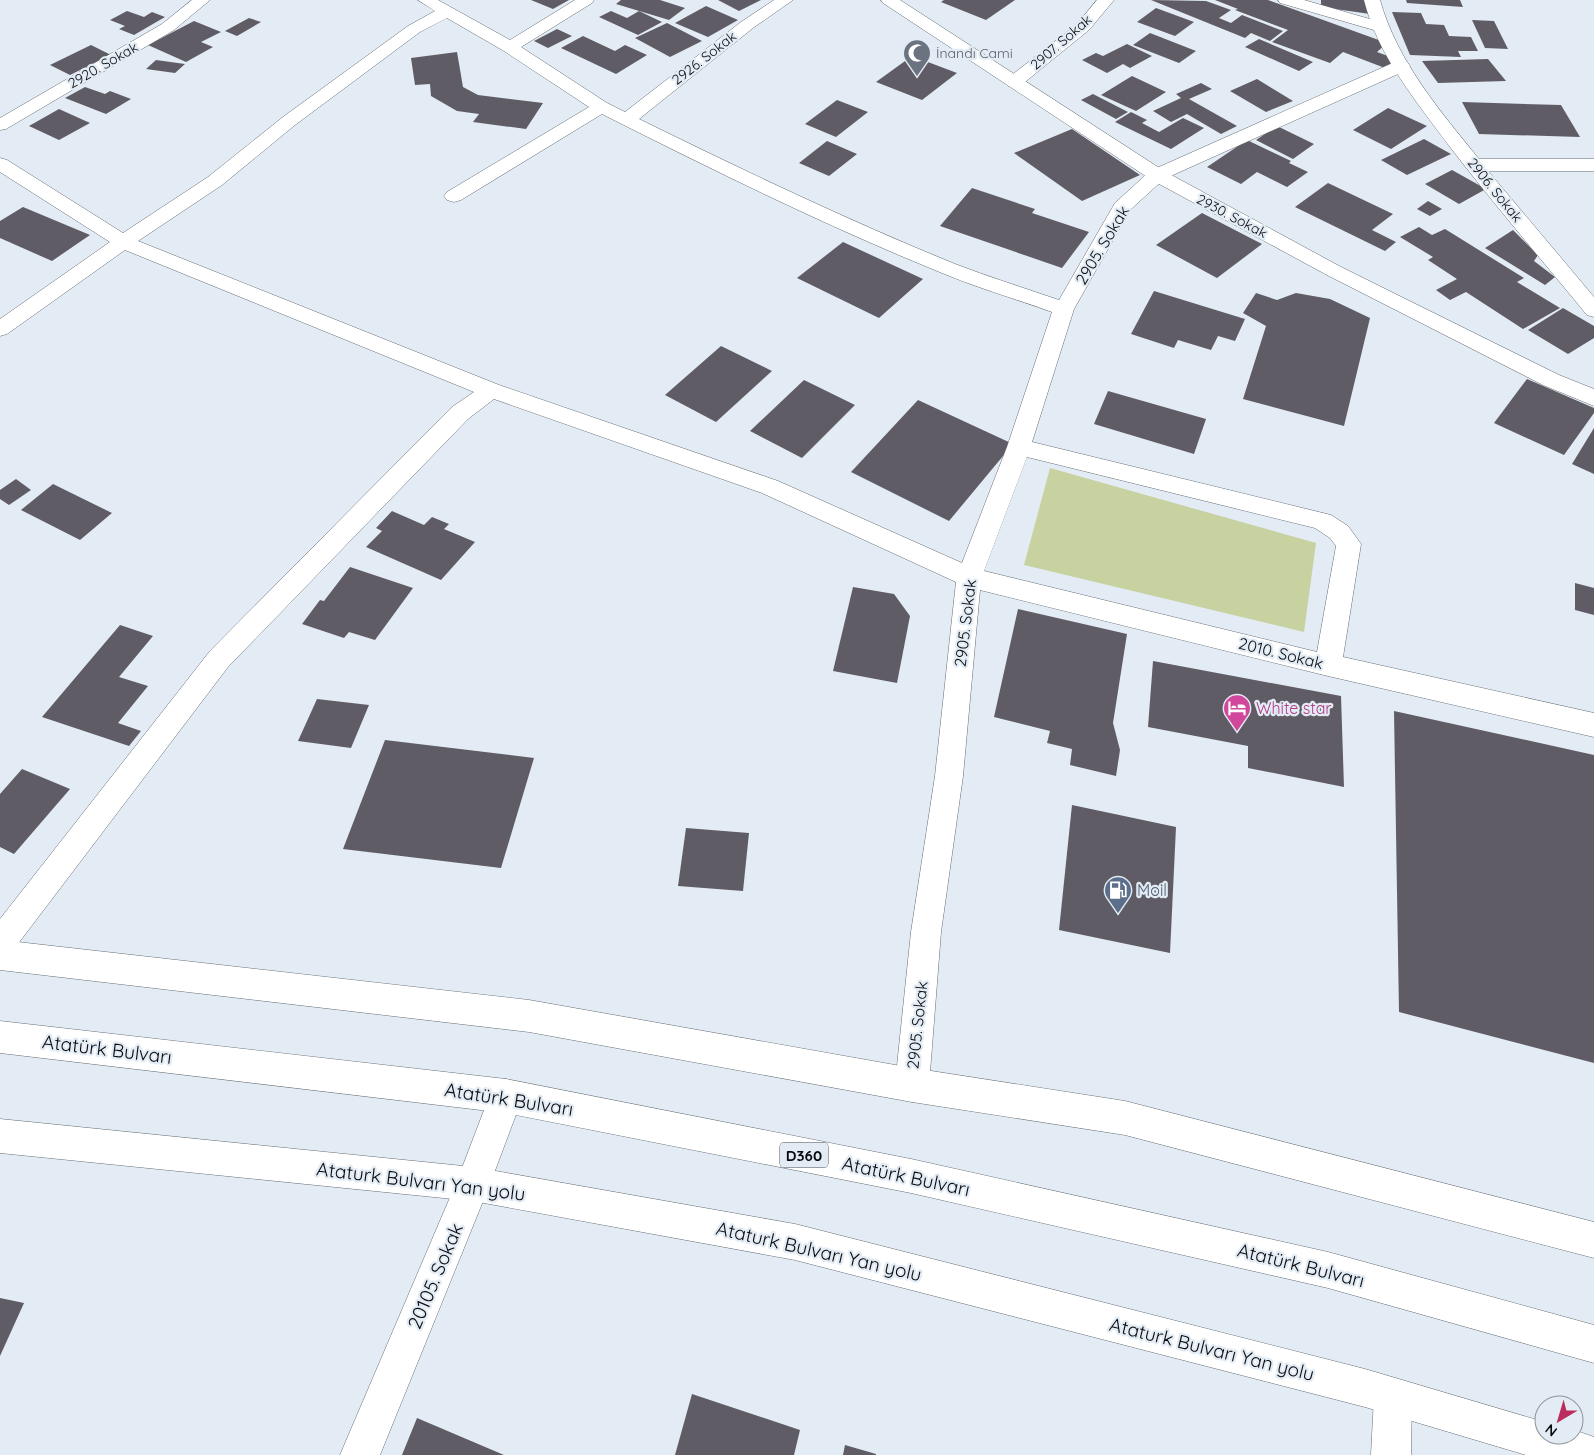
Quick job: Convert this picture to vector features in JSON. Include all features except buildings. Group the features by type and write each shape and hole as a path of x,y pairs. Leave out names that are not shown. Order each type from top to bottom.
{"main road":[{"name":"2920. Sokak","path":"0,125 168,27 202,0"},
{"path":"426,0 510,48 601,107 626,120 849,226 950,268 1064,309"},
{"path":"510,48 586,0"},
{"name":"2926. Sokak","path":"626,120 747,25 785,0"},
{"name":"2930. Sokak","path":"889,0 1157,176 1334,272 1551,380 1594,398"},
{"name":"2907. Sokak","path":"1014,82 1083,27 1106,0"},
{"path":"1286,0 1381,27"},
{"name":"2906. Sokak","path":"1372,0 1375,15 1401,66 1474,166 1594,310"},
{"path":"0,328 123,242 215,181 289,121 414,29 446,12"},
{"path":"1157,176 1401,66"},
{"path":"454,196 601,107"},
{"name":"2010. Sokak","path":"0,164 123,242 491,390 770,486 969,578 1328,665 1594,725"},
{"path":"1474,166 1594,165"},
{"name":"2905. Sokak","path":"912,1084 926,932 949,776 969,578 1019,447 1064,309 1122,207 1157,176"},
{"path":"0,943 219,659 460,413 491,390"},
{"path":"1019,447 1322,521 1339,532 1349,544 1328,665"},
{"path":"0,955 529,1016 912,1084 1125,1118 1594,1240"},
{"name":"Atatürk Bulvarı","path":"0,1037 506,1096 911,1176 1318,1268 1594,1344"},
{"name":"20105. Sokak","path":"360,1455 473,1184 506,1096"},
{"name":"Ataturk Bulvarı Yan yolu","path":"0,1136 473,1184 795,1242 1365,1388 1591,1455"},
{"path":"1391,1455 1393,1397"}],"green space":[{"path":"1050,468 1316,543 1304,632 1024,565"}],"place":[{"name":"İnandı Cami","path":"917,77"},
{"name":"White star","path":"1237,732"},
{"name":"Moil","path":"1118,914"}]}
